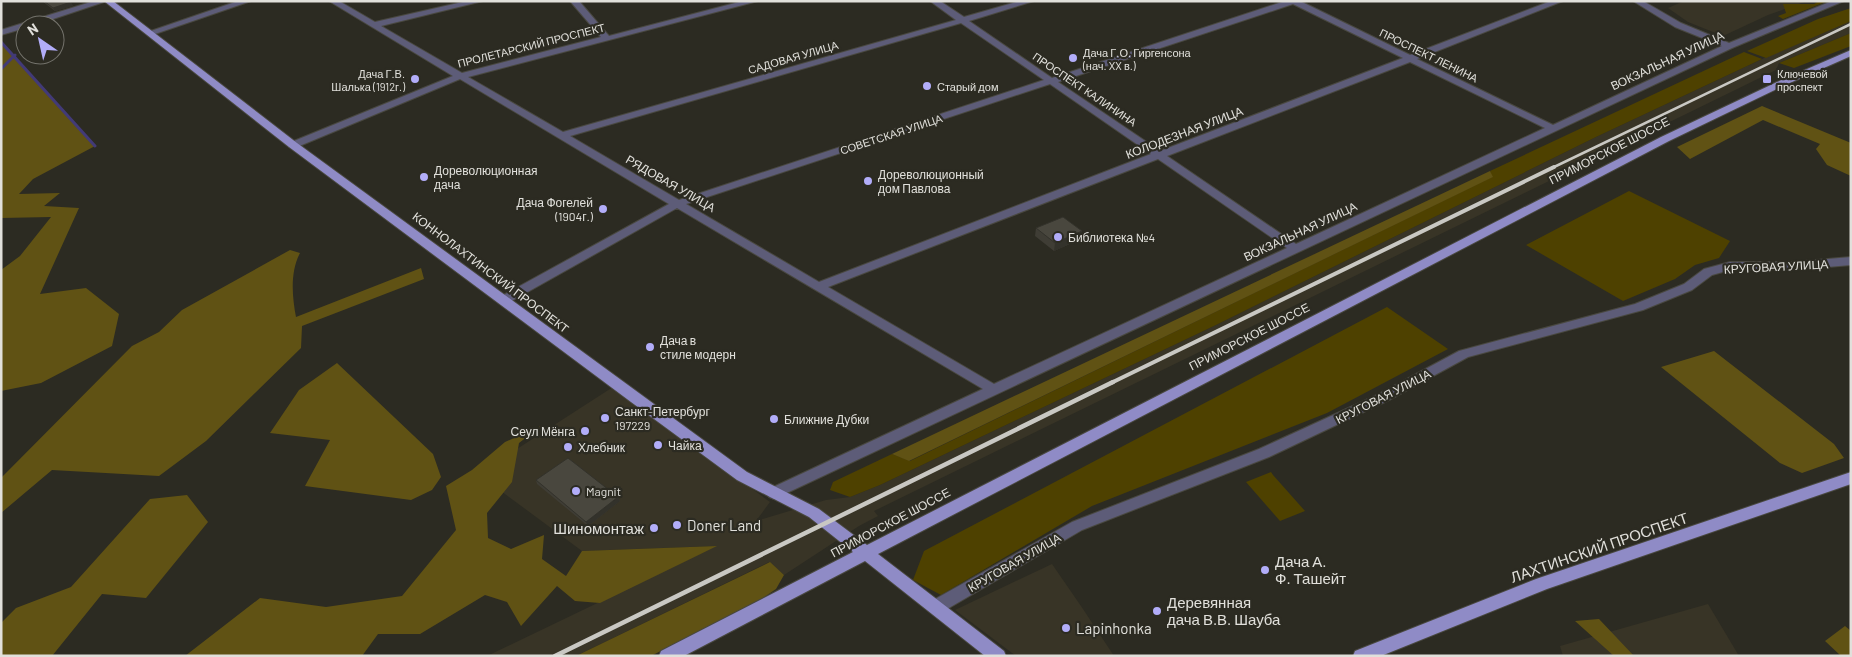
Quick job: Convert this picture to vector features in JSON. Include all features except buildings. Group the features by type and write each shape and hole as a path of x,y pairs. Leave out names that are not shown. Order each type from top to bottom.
{"main road":[{"name":"КОННОЛАХТИНСКИЙ ПРОСПЕКТ","path":"108,1 293,145 742,476 814,514 998,656"},
{"name":"ПРИМОРСКОЕ ШОССЕ","path":"667,656 777,601 865,552 1687,128 1805,72 1851,53"},
{"name":"ЛАХТИНСКИЙ ПРОСПЕКТ","path":"1361,656 1542,584 1851,478"}],"street":[{"path":"58,15 103,1"},
{"path":"150,33 247,1"},
{"name":"РЯДОВАЯ УЛИЦА","path":"334,1 994,390"},
{"path":"374,25 479,1"},
{"path":"574,1 606,39"},
{"name":"ПРОЛЕТАРСКИЙ ПРОСПЕКТ","path":"293,145 460,76 754,1"},
{"name":"ПРОСПЕКТ КАЛИНИНА","path":"934,1 1295,248"},
{"name":"САДОВАЯ УЛИЦА","path":"562,135 1030,1"},
{"name":"ПРОСПЕКТ ЛЕНИНА","path":"1294,1 1554,129"},
{"name":"СОВЕТСКАЯ УЛИЦА","path":"504,300 679,203 1294,1"},
{"name":"КОЛОДЕЗНАЯ УЛИЦА","path":"819,286 1559,1"},
{"path":"1637,1 1678,25 1729,46"},
{"name":"ВОКЗАЛЬНАЯ УЛИЦА","path":"774,493 1729,46 1840,1"},
{"path":"1,33 15,29"},
{"name":"КРУГОВАЯ УЛИЦА","path":"936,607 1077,526 1264,453 1391,393 1464,354 1644,305 1688,287 1708,272 1730,266 1792,266 1851,261"}],"shaded area":[{"path":"1684,1 1807,1 1768,15 1723,36 1688,22 1668,8"},
{"path":"1819,1 1828,1 1783,19 1778,16 1786,13 1783,4 1814,4"},
{"path":"1851,8 1851,21 1766,58 1747,51 1818,19"},
{"path":"1851,21 1851,33 1779,63 1776,70 874,511 878,516 859,526 784,575 769,562 576,656 487,656 716,546 582,551 478,474 613,387 770,502 756,521 826,500 850,497 880,485 1216,325 1596,137 1762,59"},
{"path":"1851,33 1851,46 1794,68 1779,63"},
{"path":"1,42 15,57 15,65 22,65 95,146 33,179 19,194 60,193 44,206 79,208 40,294 86,288 119,314 112,346 41,383 1,391 1,270 20,256 51,217 1,218"},
{"path":"1744,52 1762,59 1596,137 1216,325 880,485 850,497 830,490 833,482 892,454 910,461 1492,177 1490,171"},
{"path":"1762,106 1851,143 1851,176 1827,165 1816,149 1820,144 1763,120 1690,159 1677,147"},
{"path":"1490,171 1493,177 909,461 892,454"},
{"path":"1629,191 1730,241 1719,258 1695,265 1675,279 1623,301 1526,245"},
{"path":"290,250 300,253 293,276 296,317 421,268 424,279 302,326 301,348 206,441 159,476 52,470 1,513 1,478 132,346 159,332 182,310"},
{"path":"1387,307 1448,349 1327,413 1092,506 941,595 913,580 924,551"},
{"path":"1714,351 1834,444 1844,458 1802,473 1780,463 1661,367"},
{"path":"337,363 433,454 441,477 432,490 411,500 305,486 330,440 270,433 299,390"},
{"path":"541,426 519,443 512,482 487,513 488,538 511,549 544,535 542,559 566,576 582,551 717,546 600,603 575,601 557,586 521,626 507,602 485,595 420,634 378,634 362,656 185,656 260,598 326,607 402,596 456,530 446,486 472,470 505,442"},
{"path":"1271,472 1305,511 1280,521 1246,482"},
{"path":"187,495 208,522 146,598 102,594 52,656 1,656 1,623 16,608 71,587 150,499"},
{"path":"770,562 784,575 776,589 763,598 651,656 576,656"},
{"path":"1052,564 1114,656 1016,656 955,610"},
{"path":"1708,604 1739,656 1563,656 1560,646"},
{"path":"1599,619 1634,656 1614,656 1575,621"},
{"path":"1845,626 1851,631 1851,656 1841,656 1825,641"}],"waterway":[{"path":"1,42 14,56"},
{"path":"1,69 14,56"},
{"path":"14,56 95,146"}],"railway":[{"path":"1552,168 1851,24"},
{"path":"1111,383 1554,167"},
{"path":"555,656 1113,382"}],"place":[{"name":"Дача Г.О. Гиргенсона (нач. XX в.)","path":"1073,58"},
{"name":"Дача Г.В. Шалька (1912г.)","path":"415,79"},
{"name":"Ключевой проспект","path":"1767,79"},
{"name":"Старый дом","path":"927,86"},
{"name":"Дореволюционная дача","path":"424,177"},
{"name":"Дореволюционный дом Павлова","path":"868,181"},
{"name":"Дача Фогелей (1904г.)","path":"603,209"},
{"name":"Библиотека №4","path":"1058,237"},
{"name":"Дача в стиле модерн","path":"650,347"},
{"name":"Санкт-Петербург 197229","path":"605,418"},
{"name":"Ближние Дубки","path":"774,419"},
{"name":"Сеул Мёнга","path":"585,431"},
{"name":"Чайка","path":"658,445"},
{"name":"Хлебник","path":"568,447"},
{"name":"Magnit","path":"576,491"},
{"name":"Doner Land","path":"677,525"},
{"name":"Шиномонтаж","path":"654,528"},
{"name":"Дача А. Ф. Ташейт","path":"1265,570"},
{"name":"Деревянная дача В.В. Шауба","path":"1157,611"},
{"name":"Lapinhonka","path":"1066,628"}]}
